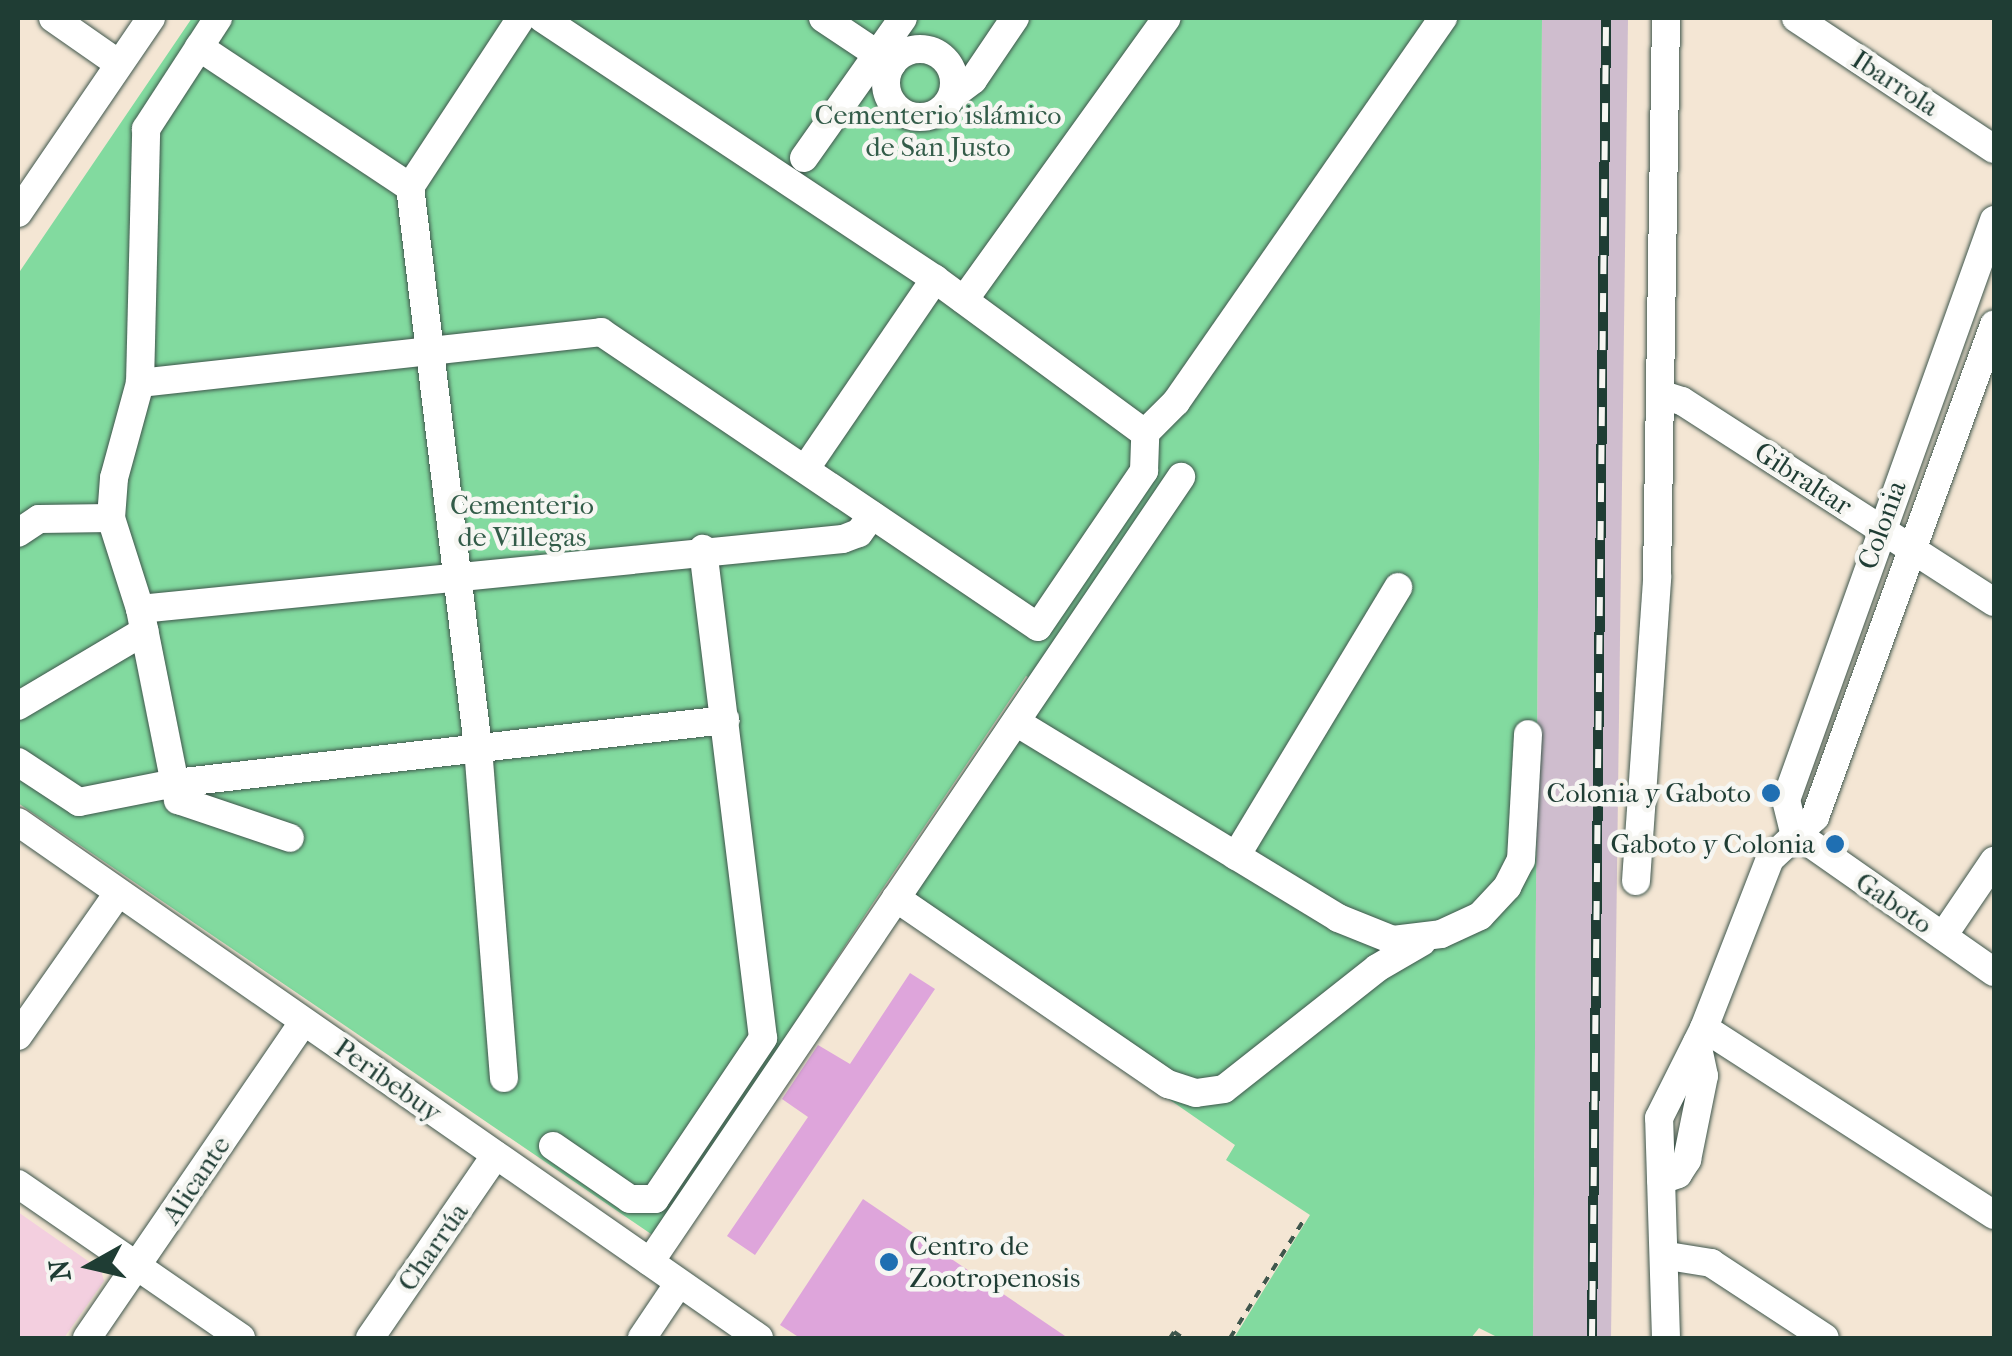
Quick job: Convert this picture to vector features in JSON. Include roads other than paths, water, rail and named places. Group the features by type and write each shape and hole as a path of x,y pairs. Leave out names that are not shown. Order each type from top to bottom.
{"street":[{"path":"52,18 119,64"},
{"path":"18,213 150,18"},
{"path":"218,18 146,129 140,383 114,478 111,518 142,620 174,784 182,804 290,838"},
{"path":"504,1078 478,746 410,187 521,18"},
{"path":"542,18 935,279 1146,433"},
{"path":"823,18 884,59 888,94 910,116 940,111 952,95 973,80 1014,18"},
{"path":"804,158 884,59 903,18"},
{"path":"964,300 1168,18"},
{"path":"140,383 611,334 1038,627 1144,471 1146,433 1199,371 1443,18"},
{"path":"1636,881 1653,656 1666,18"},
{"name":"Ibarrola","path":"1796,18 1994,149"},
{"path":"198,46 410,187"},
{"path":"884,59 909,50 940,55 953,72 952,95"},
{"name":"Colonia","path":"1794,832 1786,800 1879,528 1994,220"},
{"path":"806,468 935,279"},
{"name":"Colonia","path":"1661,1180 1658,1129 1662,1110 1701,1036 1770,859 1794,832 1815,817 1994,325"},
{"name":"Gibraltar","path":"1660,394 1682,400 1994,602"},
{"path":"650,1262 1181,477"},
{"path":"18,706 142,620 459,574 851,538 872,514"},
{"path":"25,519 111,518"},
{"path":"553,1146 630,1199 655,1199 758,1049 764,1028 703,549"},
{"path":"1236,856 1398,587"},
{"path":"18,762 72,801 174,784 478,746 725,720"},
{"path":"1016,722 1369,935 1393,940 1442,934"},
{"path":"896,898 1168,1084 1196,1093 1224,1090 1377,968 1480,916 1514,875 1528,805 1528,734"},
{"name":"Peribebuy","path":"18,822 759,1338"},
{"name":"Gaboto","path":"1794,832 1994,972"},
{"path":"1942,936 1994,861"},
{"path":"18,1036 118,892"},
{"name":"Alicante","path":"87,1338 304,1022"},
{"path":"1666,1338 1668,1256 1661,1180 1678,1174 1687,1160 1704,1076 1701,1036"},
{"path":"1701,1036 1994,1215"},
{"name":"Charrúa","path":"370,1338 496,1155"},
{"path":"18,1184 241,1338"},
{"path":"1668,1256 1711,1263 1825,1338"},
{"path":"642,1338 680,1282"}],"railway":[{"path":"1592,1338 1606,18"}],"place":[{"name":"Colonia y Gaboto","path":"1771,793"},
{"name":"Gaboto y Colonia","path":"1835,844"},
{"name":"Centro de Zootropenosis","path":"889,1262"}],"park label":[{"name":"Cementerio islámico de San Justo","path":"938,131"},
{"name":"Cementerio de Villegas","path":"522,521"}]}
